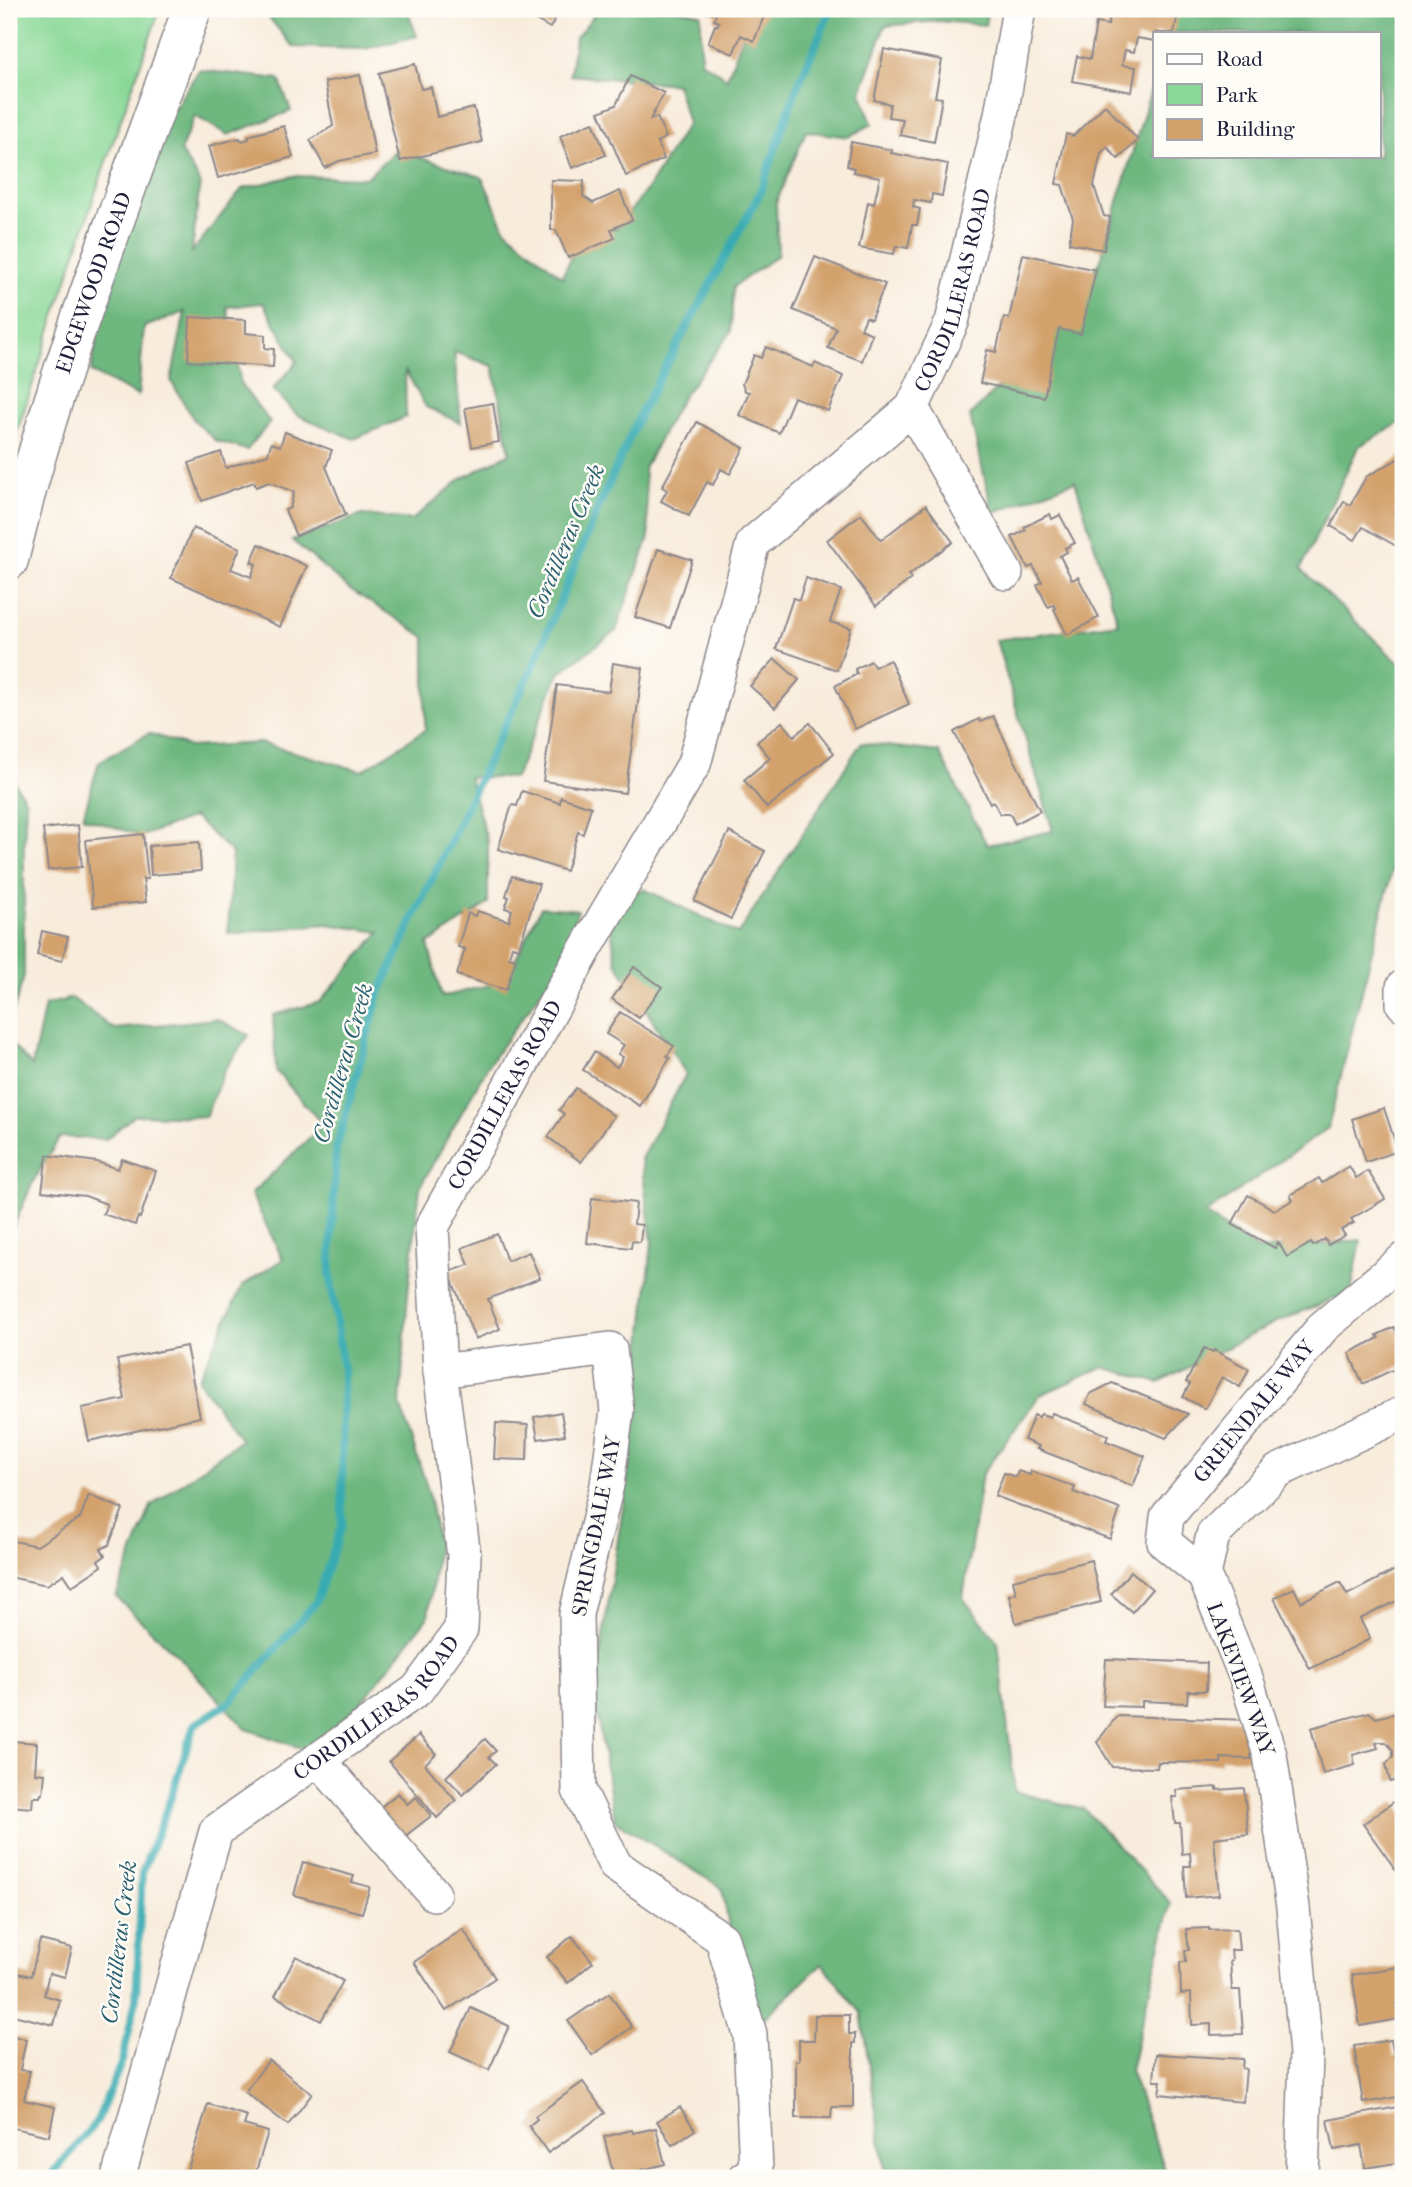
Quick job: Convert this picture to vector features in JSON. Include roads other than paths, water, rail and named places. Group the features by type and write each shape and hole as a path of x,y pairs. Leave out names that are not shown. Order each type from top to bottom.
{"main road":[{"name":"EDGEWOOD ROAD","path":"9,560 44,430 69,351 192,9"}],"street":[{"name":"CORDILLERAS ROAD","path":"118,2178 216,1831 417,1690 461,1629 464,1556 440,1371 432,1227 583,953 694,764 753,543 912,408 952,321 1001,115 1020,9"},
{"path":"912,408 1006,573"},
{"path":"1403,987 1403,1004"},
{"name":"GREENDALE WAY","path":"1204,1575 1164,1542 1167,1517 1323,1327 1403,1260"},
{"name":"SPRINGDALE WAY","path":"440,1371 610,1349 617,1411 607,1485 576,1615 579,1790 615,1866 722,1939 750,2034 756,2171 744,2178"},
{"name":"LAKEVIEW WAY","path":"1302,2178 1306,2054 1293,1907 1270,1755 1246,1678 1204,1575 1213,1535 1278,1471 1403,1413"},
{"path":"318,1759 434,1894"}],"waterway":[{"name":"Cordilleras Creek","path":"49,2178 97,2121 122,2061 136,2000 142,1873 170,1800 194,1725 230,1702 316,1602 342,1525 343,1370 330,1274 336,1150 378,997 535,662 641,412 760,193 796,90 831,9"}]}
